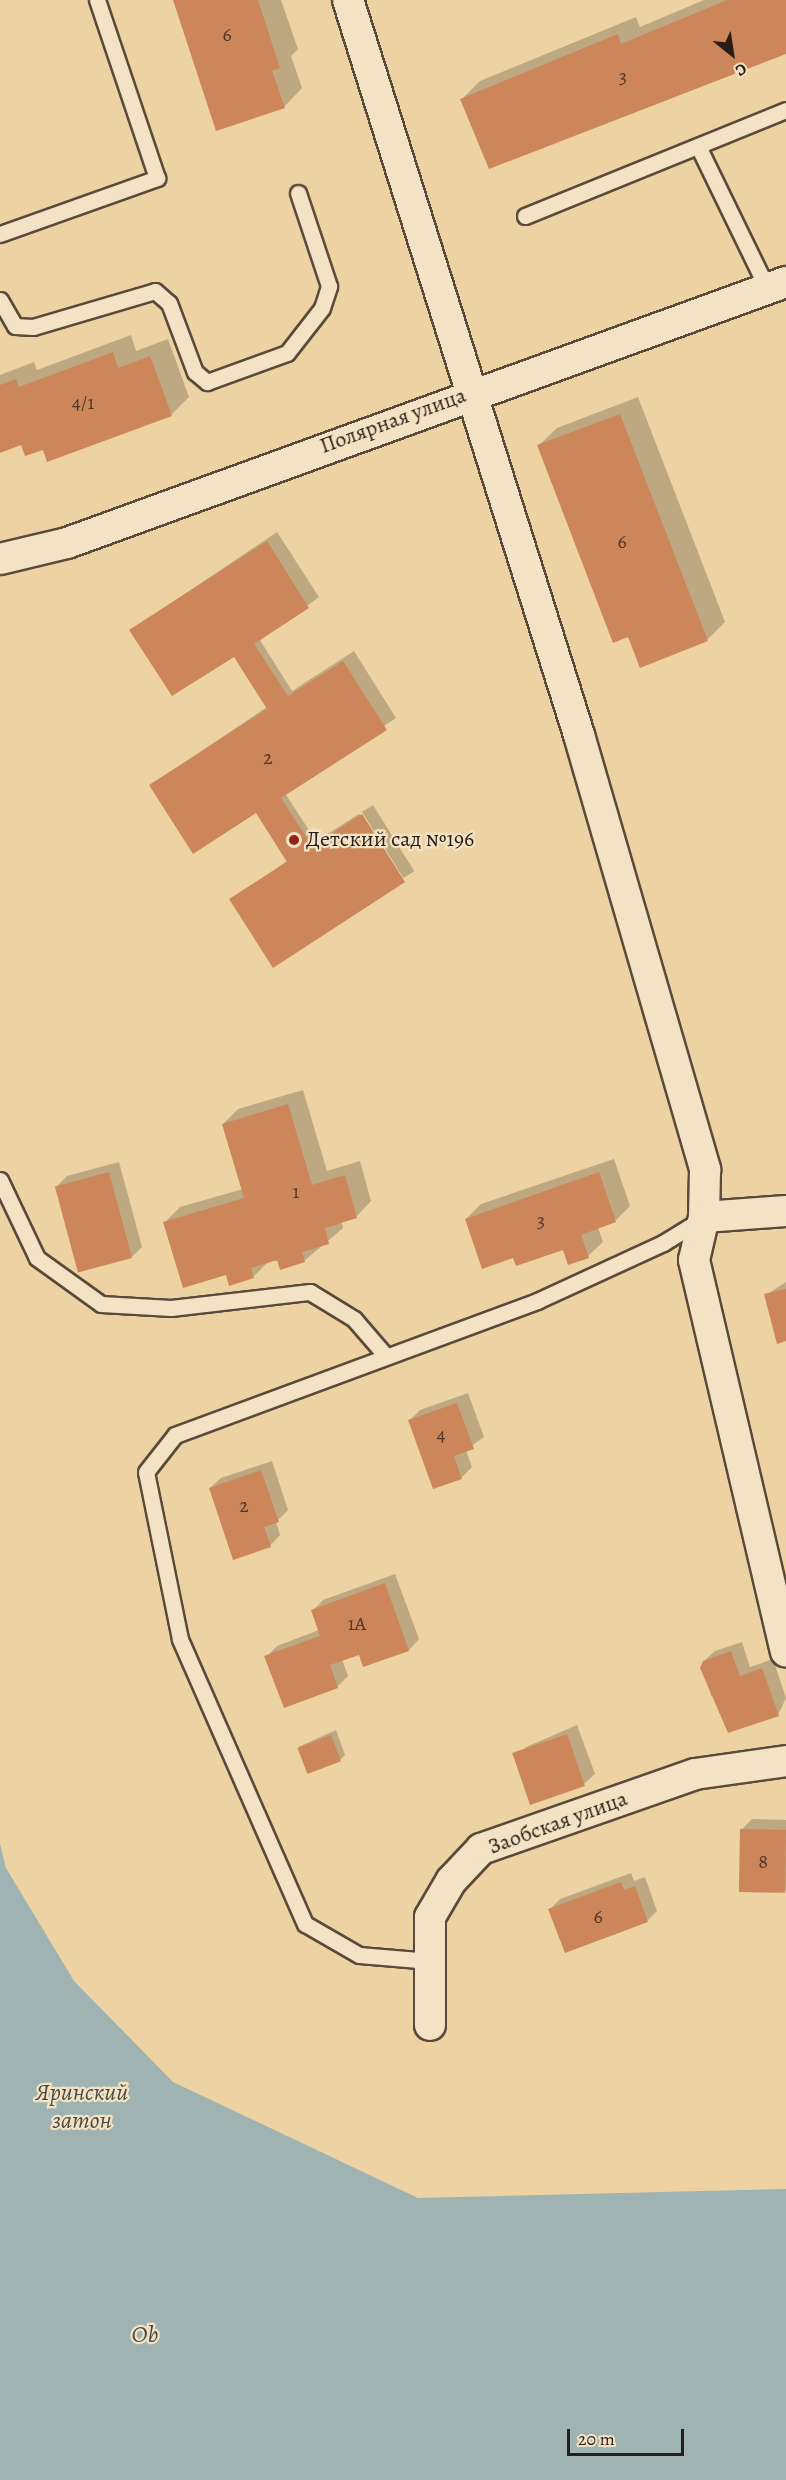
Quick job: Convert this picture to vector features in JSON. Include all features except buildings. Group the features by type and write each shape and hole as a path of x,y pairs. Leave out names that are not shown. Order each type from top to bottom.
{"street":[{"path":"348,0 579,735 705,1170 704,1217 694,1260 774,1532 786,1651"},
{"name":"Полярная улица","path":"0,559 67,543 471,392 777,285"},
{"path":"704,1217 786,1211"},
{"name":"Заобская улица","path":"430,2025 430,1917 451,1881 481,1850 695,1774 786,1761"}],"lane":[{"path":"0,234 157,178 97,0"},
{"path":"525,216 786,110"},
{"path":"698,146 777,285"},
{"path":"0,300 15,326 33,327 154,291 169,303 195,372 207,382 287,353 322,308 329,286 298,193"},
{"path":"0,1180 37,1258 100,1304 171,1308 310,1292 354,1319 386,1356"},
{"path":"430,1961 359,1955 305,1924 180,1639 146,1472 175,1435 537,1301 663,1244 704,1217"}],"water":[{"name":"Ob","path":"0,1844 6,1868 74,1981 173,2082 418,2198 786,2189 786,2480 0,2480"}],"place":[{"name":"Детский сад №196","path":"294,840"}],"water label":[{"name":"Яринский затон","path":"82,2107"}]}
